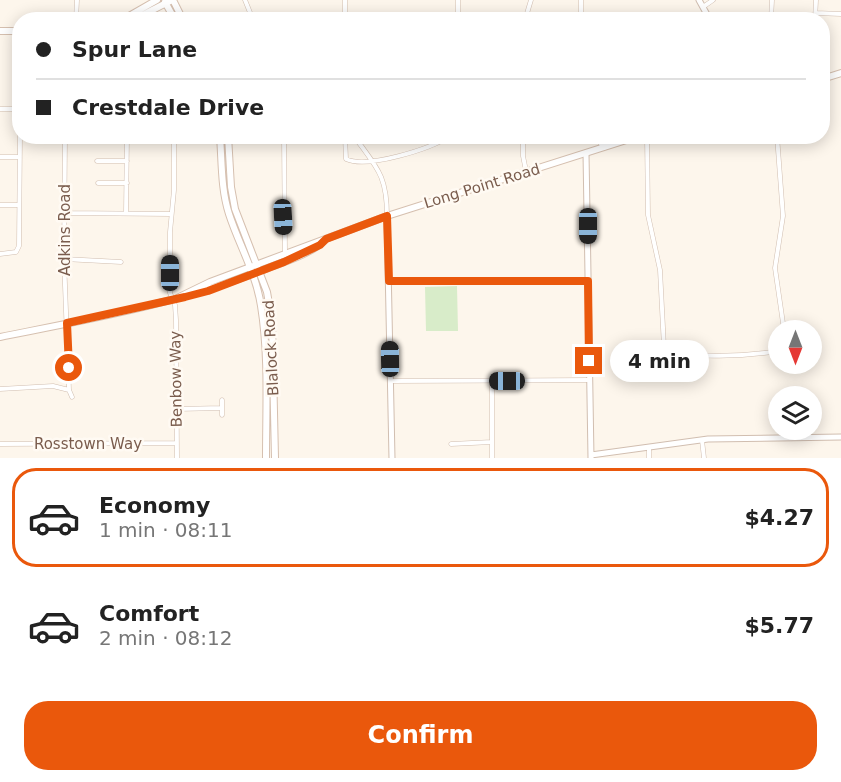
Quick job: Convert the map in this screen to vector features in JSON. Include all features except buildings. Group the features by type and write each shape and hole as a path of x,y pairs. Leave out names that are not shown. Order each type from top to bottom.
{"main road":[{"path":"136,12 157,0"},
{"path":"148,12 169,1"},
{"name":"Blalock Road","path":"220,144 223,186 228,213 253,274 261,306 264,330 266,458"},
{"name":"Blalock Road","path":"229,144 231,187 235,209 258,263 267,292 272,329 275,458"},
{"name":"Long Point Road","path":"173,300 250,266 387,216 616,144"},
{"path":"221,157 230,157"},
{"path":"228,213 235,209"},
{"name":"Long Point Road","path":"0,337 208,291 320,245 326,239"},
{"path":"264,330 272,329"},
{"path":"265,373 274,373"},
{"path":"266,419 274,417"}],"street":[{"path":"699,0 706,12"},
{"path":"703,7 713,0"},
{"path":"0,254 16,252 19,246 20,144"},
{"name":"Adkins Road","path":"65,144 64,259 69,390"},
{"path":"126,213 127,144"},
{"name":"Benbow Way","path":"174,144 170,293 176,320 177,458"},
{"path":"284,144 285,253"},
{"path":"345,144 346,159 353,162 373,162 436,144"},
{"path":"360,144 380,169 387,193 392,458"},
{"path":"523,144 526,172"},
{"path":"601,144 604,148"},
{"path":"647,144 648,215 660,270 664,347 671,352 704,355 768,352"},
{"path":"778,144 783,216 775,268 783,320"},
{"path":"586,153 591,457 702,440 841,436"},
{"path":"0,157 19,157"},
{"path":"97,161 127,161"},
{"path":"98,183 127,183"},
{"path":"0,205 19,205"},
{"path":"65,213 171,214"},
{"path":"64,259 121,262"},
{"path":"389,281 588,281"},
{"path":"390,381 589,380"},
{"path":"492,381 492,458"},
{"path":"0,390 53,386 69,390 72,397"},
{"path":"222,400 222,415"},
{"path":"177,409 222,408"},
{"path":"702,440 704,458"},
{"path":"451,444 492,442"},
{"name":"Rosstown Way","path":"0,444 177,443"},
{"path":"649,447 649,458"}],"green space":[{"path":"457,286 458,331 426,331 425,287"}],"route":[{"path":"69,368 67,323 208,290 284,262 320,245 326,239 387,216 389,281 588,281 589,361"}]}
